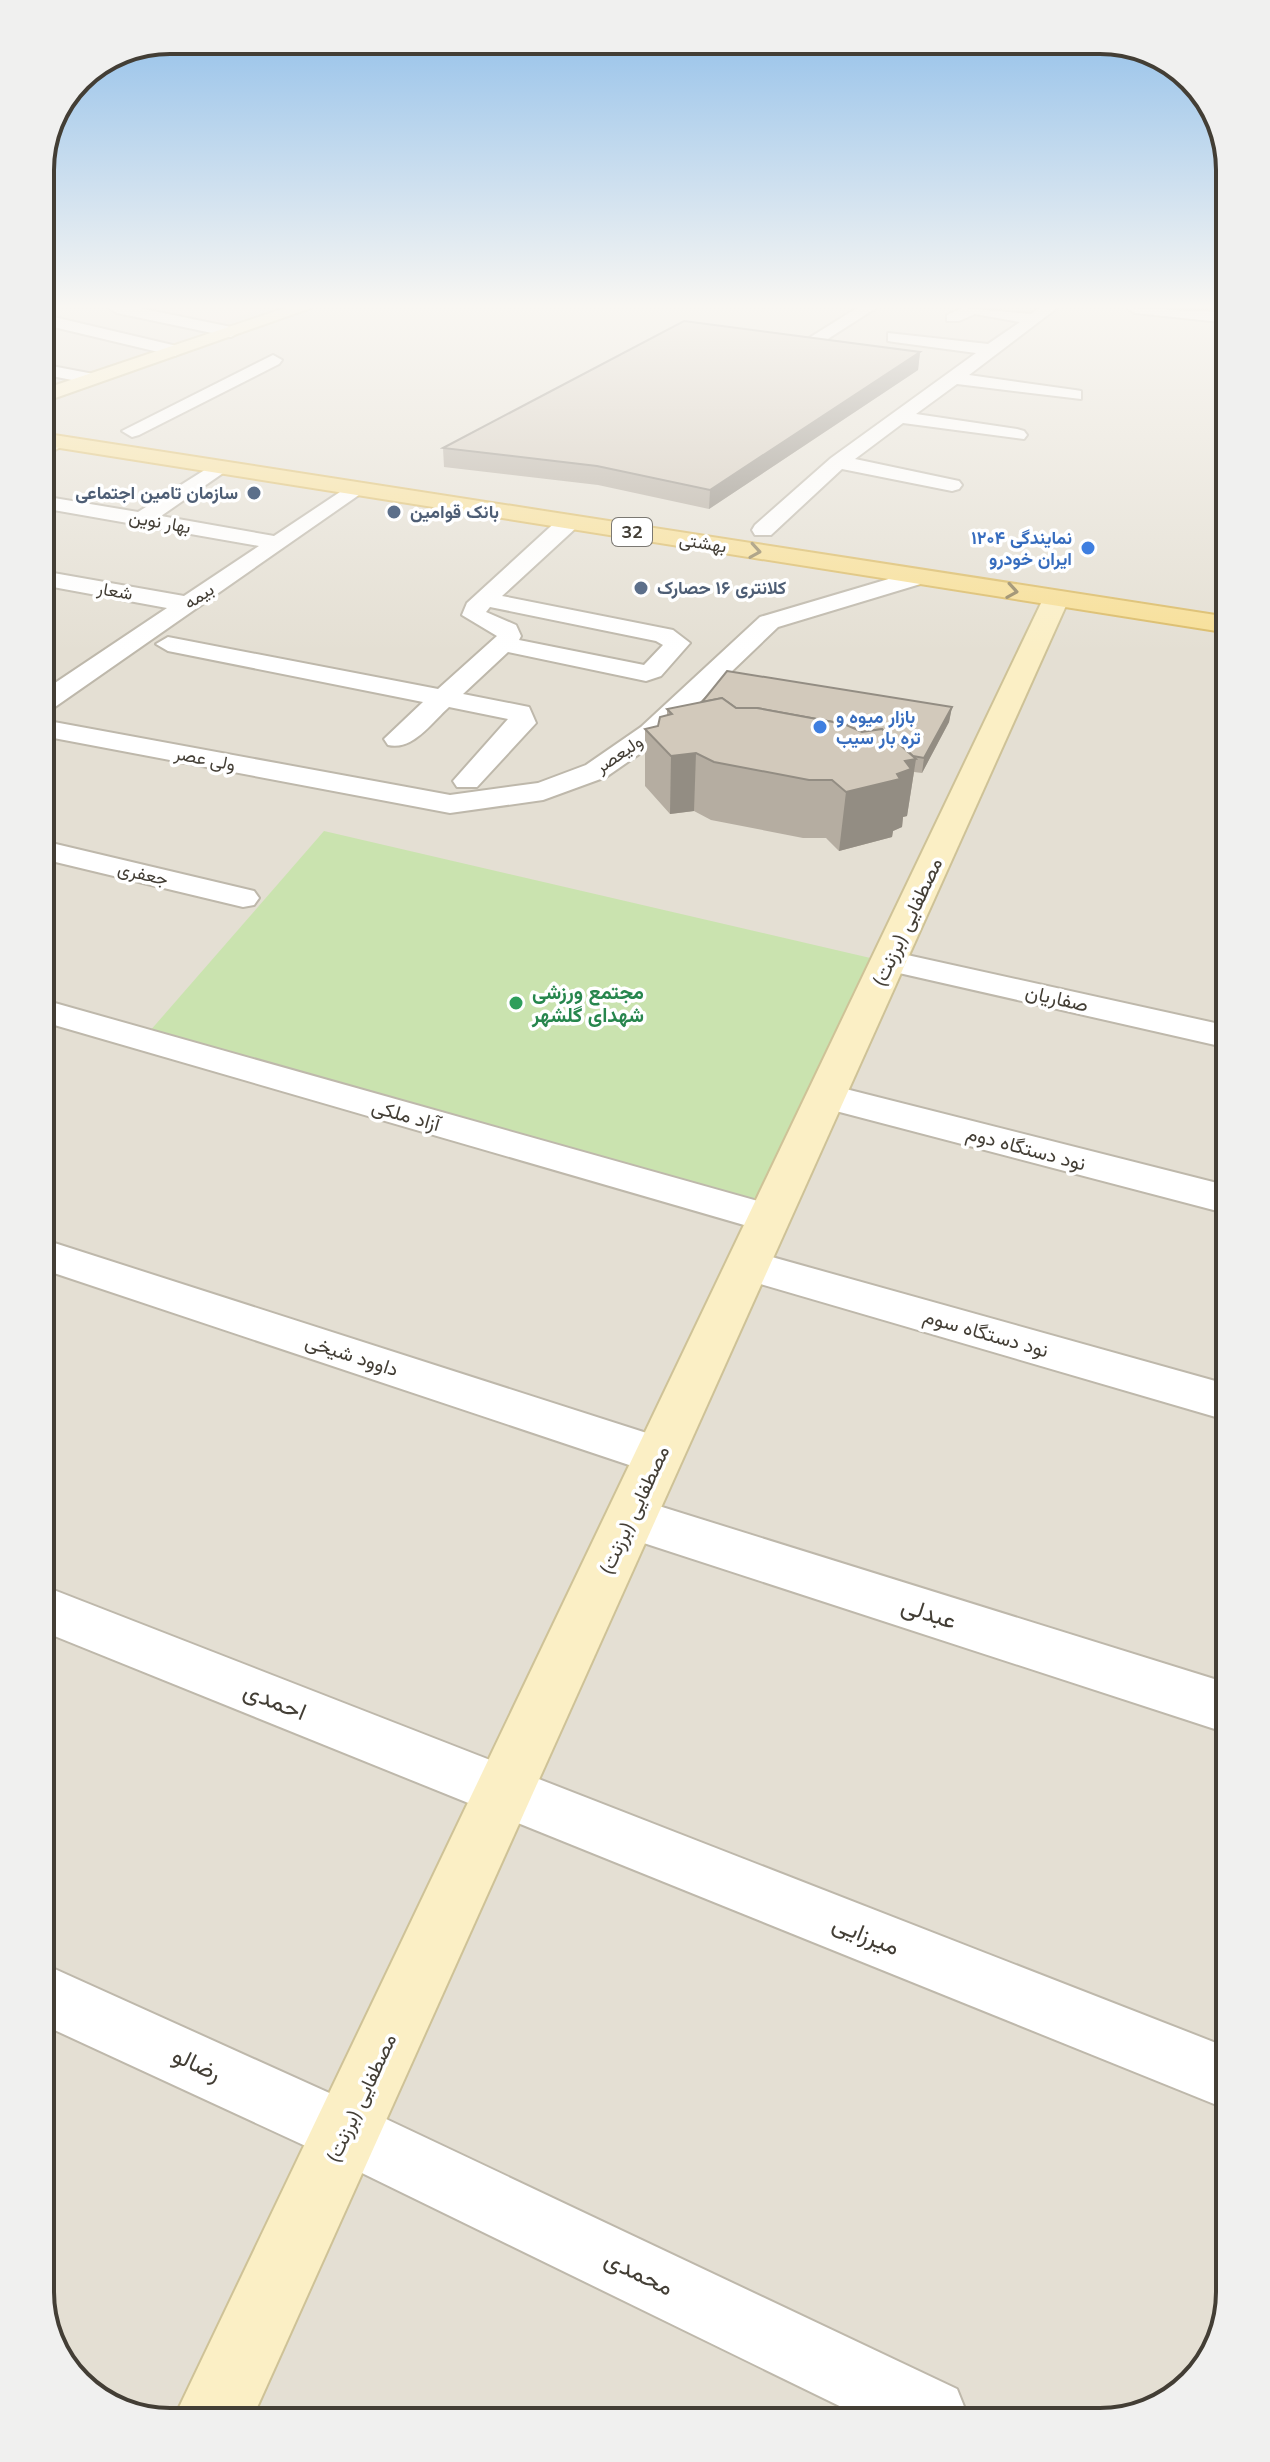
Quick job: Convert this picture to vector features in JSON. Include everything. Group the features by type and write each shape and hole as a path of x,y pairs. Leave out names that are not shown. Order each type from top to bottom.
{"main road":[{"name":"بهشتی","path":"79,423 355,478 406,497 1216,623"},
{"name":"بهشتی","path":"54,445 324,484 355,478 429,478 1216,600"},
{"path":"406,497 396,490 400,484 429,478"}],"street":[{"path":"132,431 148,423"},
{"path":"763,530 838,462 892,423"},
{"path":"938,423 1017,435"},
{"path":"838,462 952,485"},
{"path":"142,519 219,467"},
{"name":"بیمه","path":"54,695 278,543 355,478"},
{"name":"بهار نوین","path":"54,504 278,543"},
{"path":"398,739 503,644 509,636 507,630 474,615 483,599 569,522"},
{"name":"ولیعصر","path":"368,790 450,804 506,798 572,782 596,771 651,733 694,696 769,622 919,577"},
{"name":"شعار","path":"54,580 187,604"},
{"path":"483,599 664,635 678,643 646,673 503,644"},
{"name":"مصطفایی (برزنت)","path":"217,2408 1056,599"},
{"path":"168,644 520,713 523,723 467,781"},
{"path":"54,682 68,685"},
{"name":"ولی عصر","path":"54,730 368,790"},
{"name":"جعفری","path":"54,854 243,898"},
{"name":"صفاریان","path":"889,961 1216,1034"},
{"name":"آزاد ملکی","path":"54,1014 757,1242"},
{"name":"نود دستگاه دوم","path":"826,1096 1216,1197"},
{"name":"نود دستگاه سوم","path":"757,1242 1216,1399"},
{"name":"داوود شیخی","path":"54,1258 659,1456"},
{"name":"عبدلی","path":"630,1518 1216,1704"},
{"name":"احمدی","path":"54,1613 504,1791"},
{"name":"میرزایی","path":"504,1791 1216,2074"},
{"name":"رضالو","path":"54,1999 345,2132"},
{"name":"محمدی","path":"345,2132 920,2408"}],"shaded area":[{"path":"54,423 1216,423 1216,2292 1212,2322 1196,2356 1176,2379 1144,2399 1122,2406 1100,2408 163,2408 133,2402 99,2384 70,2350 56,2314"}],"green space":[{"name":"مجتمع ورزشی شهدای گلشهر","path":"324,831 879,960 761,1208 136,1047"}],"building":[{"path":"491,423 812,423 710,490 597,466 443,448"},
{"path":"727,671 952,707 924,758 913,756 882,729 862,732 844,724 757,708 736,708 722,698 702,702"},
{"path":"722,698 736,708 757,708 844,724 862,732 882,729 916,759 905,761 911,769 897,774 900,779 846,792 832,780 809,780 714,762 696,753 671,756 645,729 658,726 660,717 672,714 667,709"}],"place":[{"name":"سازمان تامین اجتماعی","path":"254,493"},
{"name":"بانک قوامین","path":"394,512"},
{"name":"۱۲۰۴ نمایندگی ایران خودرو","path":"1088,548"},
{"name":"کلانتری ۱۶ حصارک","path":"641,588"},
{"name":"بازار میوه و تره بار سیب","path":"820,727"},
{"name":"مجتمع ورزشی شهدای گلشهر","path":"516,1003"}]}
